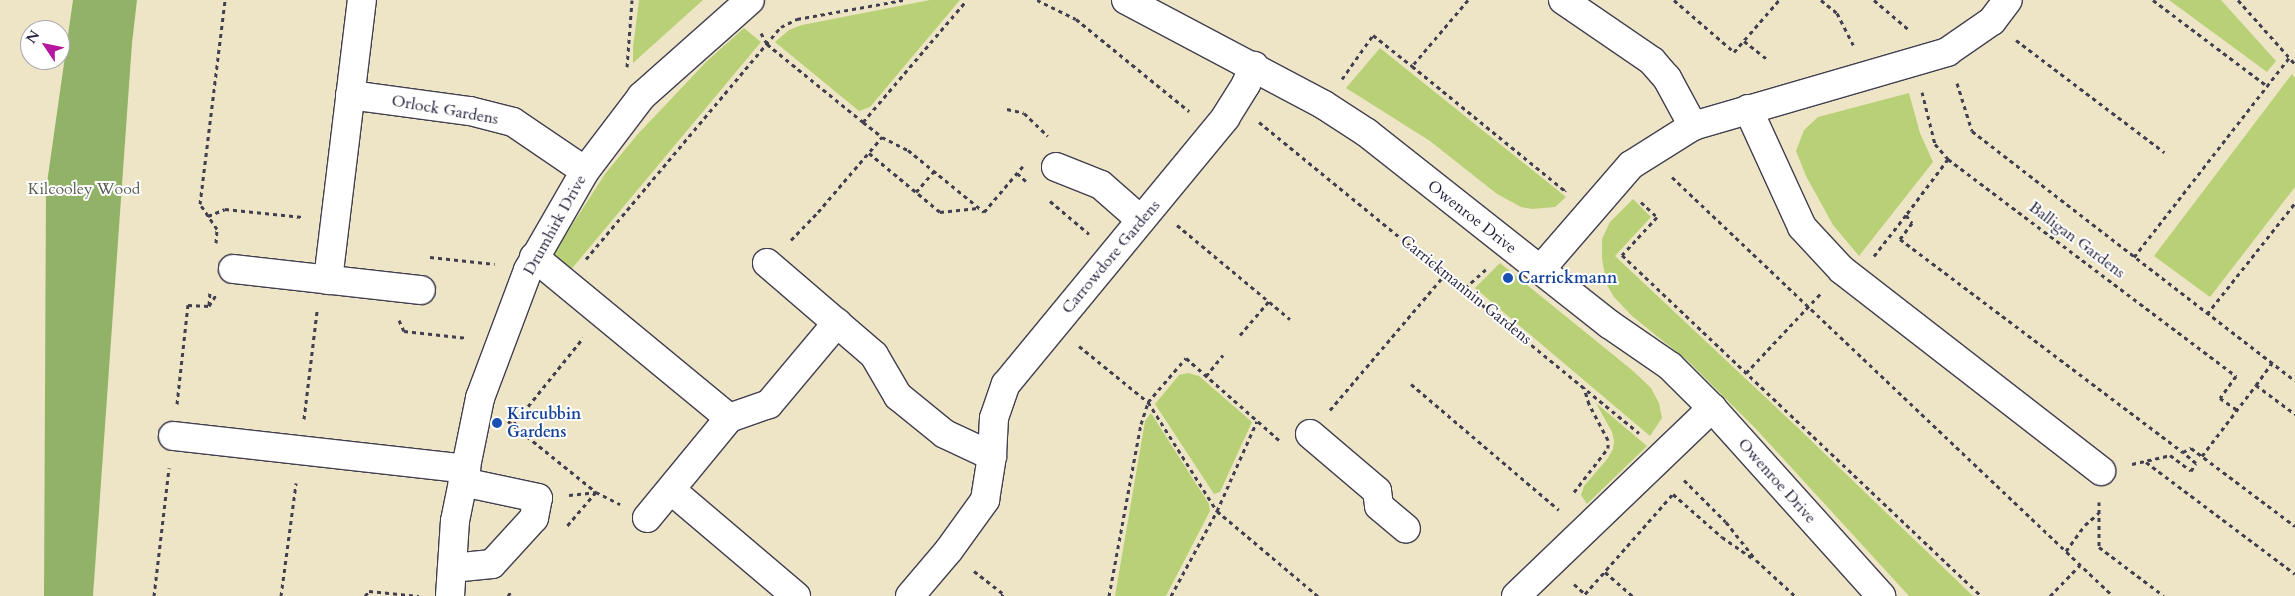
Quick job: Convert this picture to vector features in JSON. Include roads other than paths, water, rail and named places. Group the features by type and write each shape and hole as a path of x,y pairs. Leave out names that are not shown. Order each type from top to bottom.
{"street":[{"path":"328,280 362,0"},
{"name":"Owenroe Drive","path":"1126,0 1254,66 1324,105 1367,133 1609,324 1670,366 1712,408 1881,596"},
{"path":"1563,0 1652,62 1667,78 1692,126"},
{"path":"1540,270 1630,165 1692,126 1928,57 1992,22 2008,0"},
{"name":"Drumhirk Drive","path":"450,596 455,521 480,398 531,264 585,170 642,96 746,4"},
{"name":"Carrowdore Gardens","path":"910,596 949,550 986,500 992,456 994,418 1006,384 1215,131 1232,107 1254,66"},
{"name":"Orlock Gardens","path":"350,95 470,110 513,122 585,170"},
{"path":"1748,109 1802,227 1842,270 2101,471"},
{"path":"1056,167 1101,185 1148,212"},
{"path":"531,264 566,283 729,418"},
{"path":"767,264 874,355 898,396 945,434 992,456"},
{"path":"233,270 420,290"},
{"path":"647,518 729,418 769,404 838,323"},
{"path":"1516,596 1712,408"},
{"path":"1310,434 1377,491 1379,506 1406,528"},
{"path":"173,436 464,476 538,498 534,518 492,564 452,568"},
{"path":"671,490 782,591"}],"place":[{"name":"Carrickmann","path":"1508,278"},
{"name":"Kircubbin Gardens","path":"497,423"}],"park label":[{"name":"Kilcooley Wood","path":"84,189"}]}
